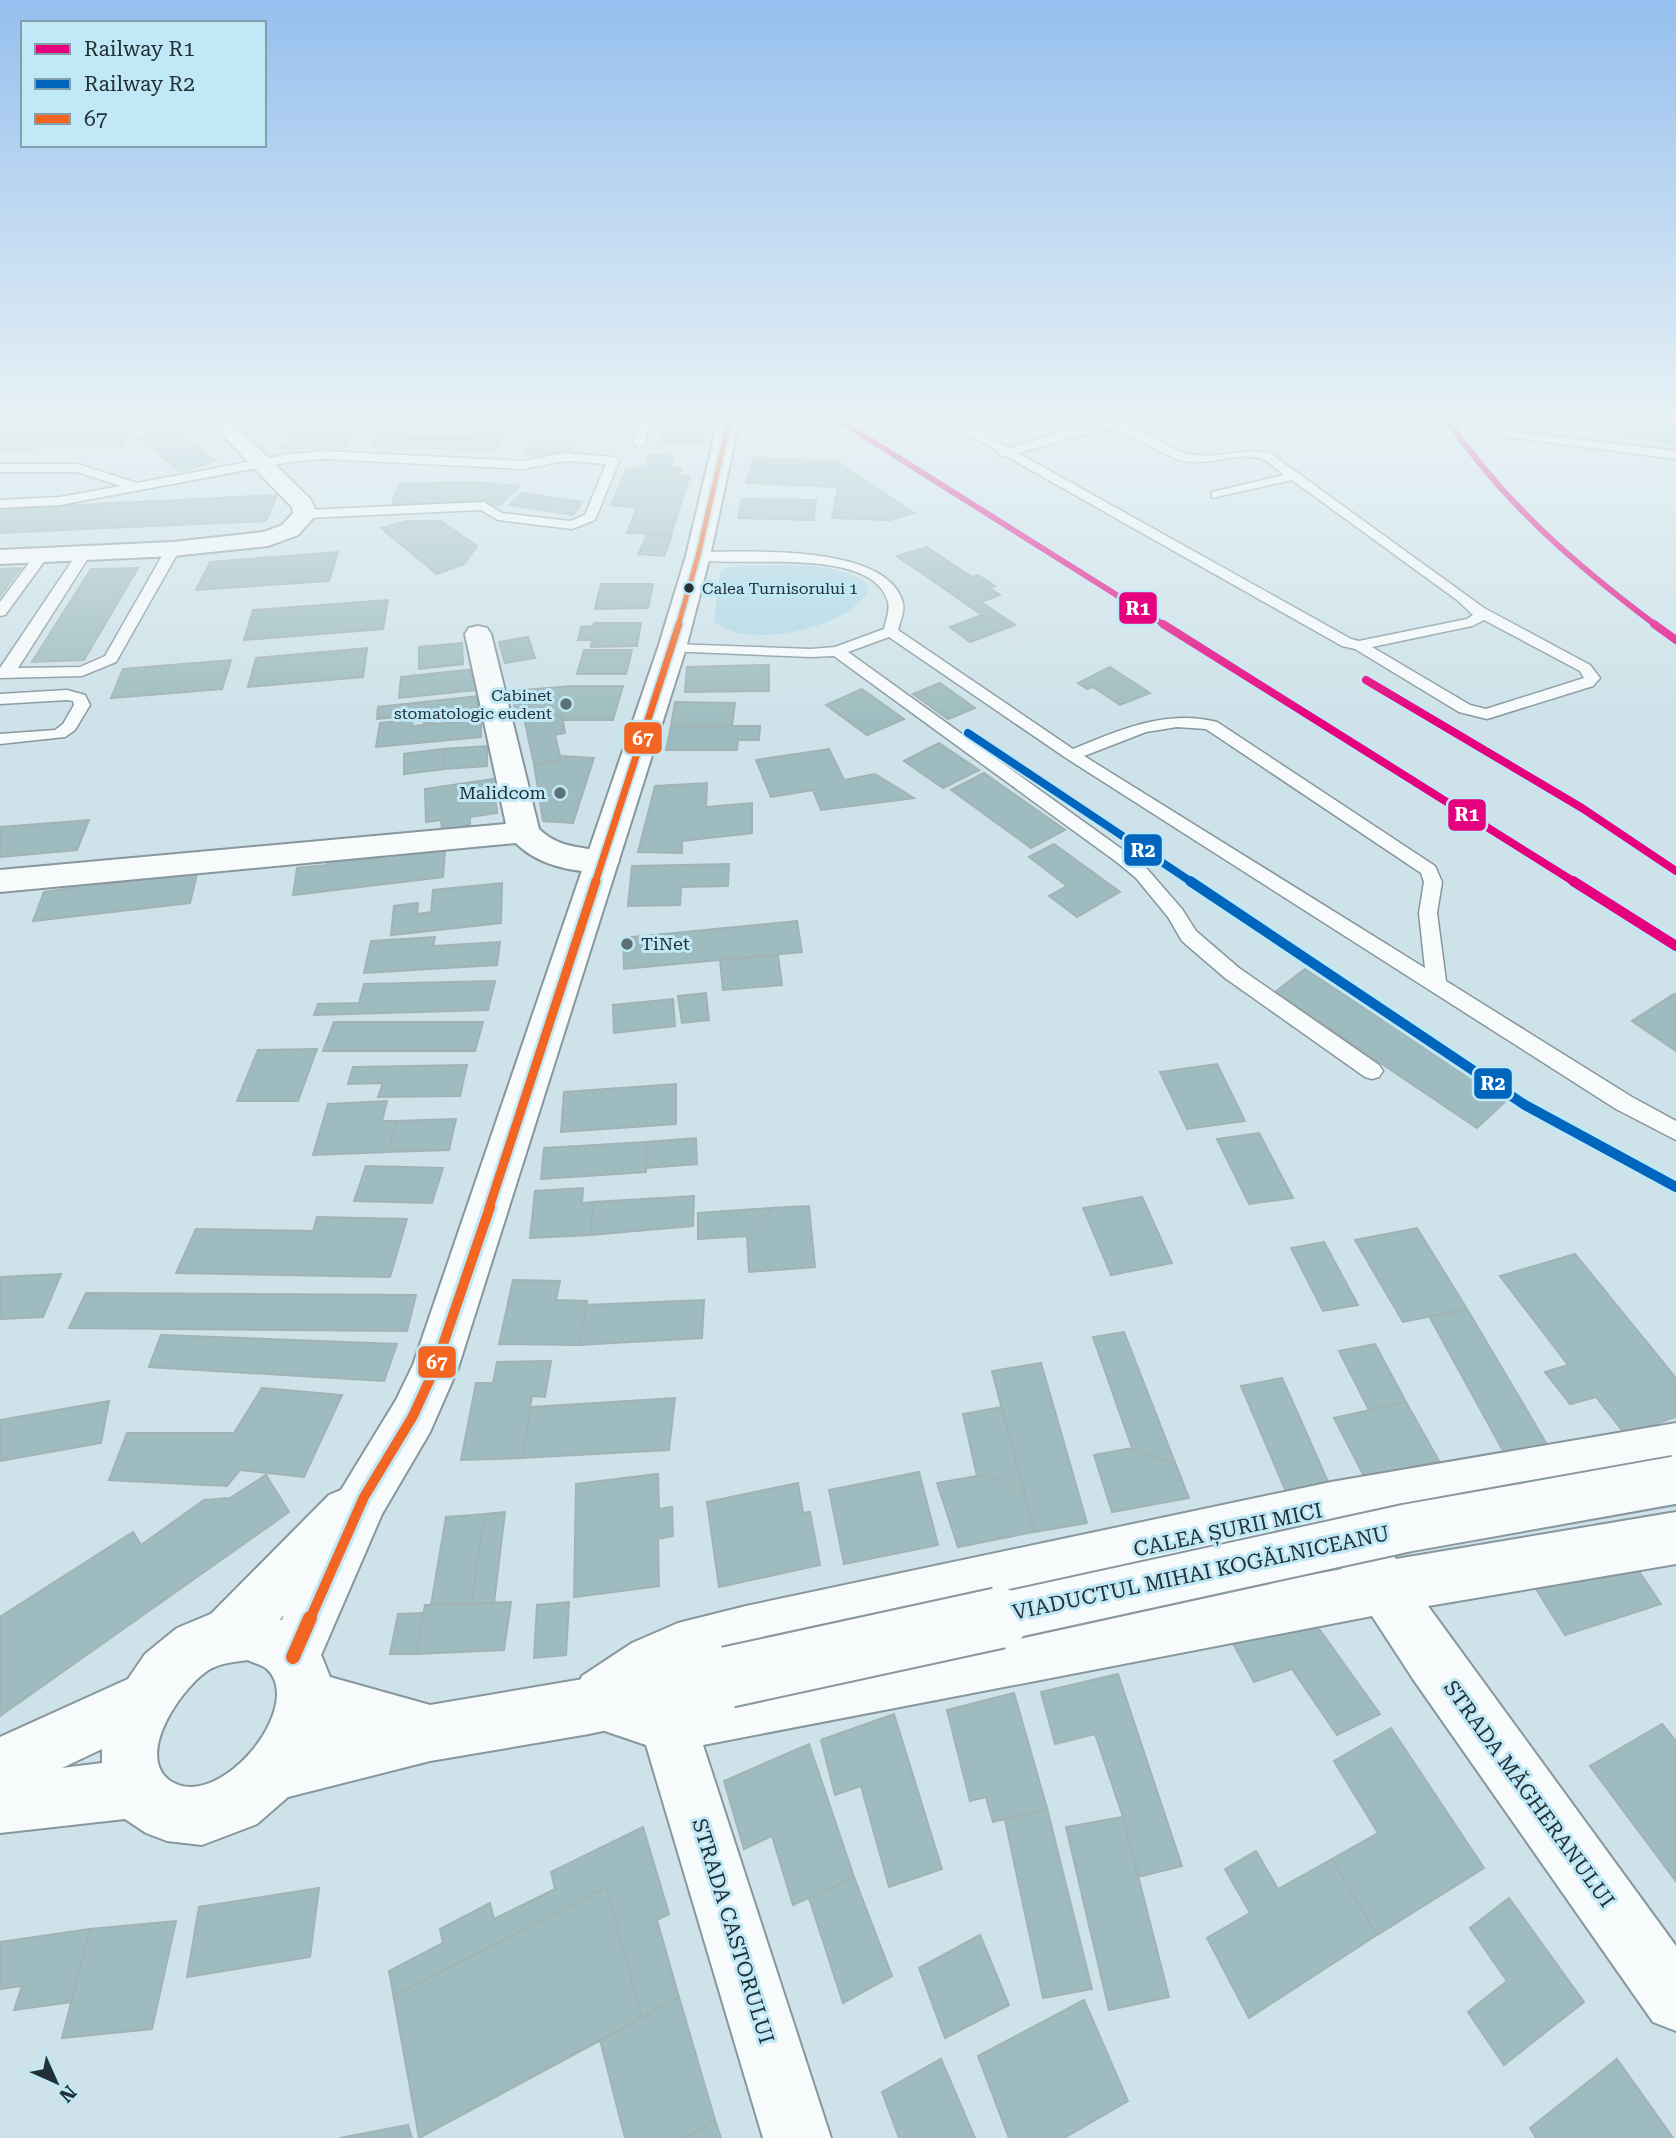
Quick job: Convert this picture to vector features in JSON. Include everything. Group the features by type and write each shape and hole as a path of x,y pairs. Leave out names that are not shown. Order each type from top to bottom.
{"street":[{"path":"0,558 173,548 268,539 290,530 299,521"},
{"path":"299,1677 281,1644 266,1636 249,1633 229,1634 205,1642 182,1657 161,1676 144,1700 132,1731 130,1761 138,1787 152,1805 174,1814 199,1815 226,1808 252,1793 275,1772 296,1735 299,1677 364,1497 413,1416 435,1368 672,648 706,521"},
{"path":"478,634 524,832 532,842 549,853 603,861"},
{"path":"0,881 524,832"},
{"path":"1331,1507 1676,1446"},
{"name":"VIADUCTUL MIHAI KOGĂLNICEANU","path":"595,1704 1367,1536 1676,1480"},
{"path":"229,1634 364,1497"},
{"name":"CALEA ȘURII MICI","path":"275,1772 430,1733 595,1704 668,1724 1384,1587 1331,1507 678,1650 651,1662 595,1704"},
{"path":"1384,1587 1676,1538"},
{"name":"STRADA MĂGHERANULUI","path":"1384,1587 1432,1660 1676,1999"},
{"name":"CALEA ȘURII MICI","path":"299,1677 430,1733"},
{"path":"0,1766 144,1700"},
{"name":"STRADA CASTORULUI","path":"668,1724 797,2138"},
{"path":"0,1804 138,1787"}],"lane":[{"path":"537,521 572,525 582,521"},
{"path":"1126,521 1338,639 1359,646 1476,713 1487,714 1588,683 1592,678 1585,668 1479,611 1354,521"},
{"path":"4,673 82,671 111,659 173,548"},
{"path":"4,673 85,552"},
{"path":"0,612 42,555"},
{"path":"698,556 817,560 861,569 884,582 896,603 891,631"},
{"path":"1359,646 1472,622 1480,617 1479,611"},
{"path":"672,648 811,653 837,651 891,631"},
{"path":"891,631 1072,755 1623,1103 1676,1131"},
{"path":"837,651 1124,859 1151,884 1175,913 1189,936 1224,966 1372,1071"},
{"path":"0,699 67,695 80,698 82,705 69,727 60,734 0,739"},
{"path":"1072,755 1117,736 1178,721 1194,720 1211,725 1429,870 1433,882 1428,913 1436,983"}],"shaded area":[{"path":"808,566 840,571 867,584 868,592 856,605 839,616 794,632 770,635 728,630 714,621 720,573 726,568"}],"building":[{"path":"0,521 69,521 63,530 0,533"},
{"path":"69,521 266,521 266,521 63,530"},
{"path":"407,521 441,521 477,546 464,564 437,574 381,528"},
{"path":"632,521 675,521 671,534 627,533"},
{"path":"647,535 672,536 664,556 638,554"},
{"path":"927,547 972,577 978,575 995,586 990,588 1000,595 981,602 1015,625 970,642 950,627 982,615 897,556"},
{"path":"338,552 329,581 196,590 210,562"},
{"path":"21,568 0,596 0,569"},
{"path":"138,568 84,660 32,662 91,569"},
{"path":"601,584 653,584 648,608 595,609"},
{"path":"388,600 383,629 244,640 253,610"},
{"path":"594,623 641,623 637,646 591,647 592,640 578,640 581,627 593,626"},
{"path":"528,637 535,658 505,663 499,642"},
{"path":"462,643 463,664 419,669 419,647"},
{"path":"367,648 363,677 248,687 256,658"},
{"path":"584,650 632,650 626,674 577,674"},
{"path":"231,660 222,689 111,698 123,669"},
{"path":"769,665 769,691 685,692 687,667"},
{"path":"1110,667 1150,693 1120,705 1093,687 1087,689 1078,683"},
{"path":"475,669 475,690 399,698 401,677"},
{"path":"940,683 975,708 948,719 913,694"},
{"name":"Cabinet stomatologic eudent","path":"572,686 623,686 613,720 564,720 563,716 517,718 511,691"},
{"path":"862,689 904,719 867,735 826,705"},
{"path":"478,696 478,717 424,723 424,715 377,719 378,707"},
{"path":"675,702 735,703 732,726 671,726"},
{"path":"562,716 565,733 555,735 561,760 534,764 524,718"},
{"path":"413,720 412,726 481,720 481,737 376,747 380,723"},
{"path":"671,726 760,726 759,740 738,740 737,750 666,750"},
{"path":"939,743 979,770 943,788 904,761"},
{"path":"487,746 487,766 444,769 443,749"},
{"path":"443,749 444,769 404,774 404,754"},
{"path":"829,749 844,780 875,774 914,798 821,810 813,790 771,797 756,760"},
{"name":"Malidcom","path":"560,756 594,758 573,823 543,821 534,764 561,760"},
{"path":"984,773 1065,830 1031,848 951,790"},
{"path":"493,779 497,813 470,817 470,825 442,830 441,820 426,822 425,789"},
{"path":"707,783 706,807 752,803 752,833 682,841 682,853 638,852 655,786"},
{"path":"89,820 77,850 0,857 0,827"},
{"path":"1054,844 1120,892 1077,917 1049,896 1067,886 1029,857"},
{"path":"410,845 410,855 445,851 443,877 293,895 297,868 327,865 329,855 356,853 355,861 384,857 385,848"},
{"path":"729,864 728,886 681,887 680,905 628,906 632,866"},
{"path":"165,872 163,877 197,874 190,903 33,921 44,892 73,888 76,878 103,875 100,885 133,881 135,875"},
{"path":"502,883 501,923 391,935 394,906 418,903 417,914 431,912 433,890"},
{"path":"797,921 802,952 624,969 623,938"},
{"path":"435,937 433,946 500,942 497,965 364,973 371,941"},
{"path":"778,955 782,985 723,990 720,960"},
{"path":"1305,969 1506,1101 1477,1128 1275,992"},
{"path":"495,981 488,1010 314,1015 318,1004 359,1003 364,984"},
{"path":"706,993 709,1020 682,1023 678,996"},
{"path":"1676,995 1676,1051 1632,1021"},
{"path":"673,999 675,1026 614,1033 613,1005"},
{"path":"334,1022 483,1022 475,1051 323,1051"},
{"path":"317,1049 298,1101 237,1101 258,1050"},
{"path":"1217,1064 1245,1121 1187,1129 1160,1072"},
{"path":"467,1065 460,1096 378,1097 383,1083 348,1084 353,1067"},
{"path":"676,1084 676,1124 561,1132 564,1092"},
{"path":"387,1101 382,1121 396,1121 388,1152 313,1155 328,1104"},
{"path":"456,1119 449,1150 388,1152 396,1121"},
{"path":"1259,1133 1293,1198 1249,1204 1217,1139"},
{"path":"696,1138 697,1164 646,1168 646,1142"},
{"path":"646,1142 646,1172 541,1179 544,1148"},
{"path":"366,1166 443,1168 432,1203 354,1201"},
{"path":"583,1188 582,1203 593,1202 591,1235 530,1238 535,1191"},
{"path":"694,1196 693,1226 591,1235 593,1202"},
{"path":"1142,1197 1172,1263 1111,1275 1083,1208"},
{"path":"809,1206 815,1267 749,1272 747,1236 772,1208"},
{"path":"772,1208 747,1236 698,1239 698,1213"},
{"path":"317,1217 407,1219 390,1277 176,1273 196,1229 313,1231"},
{"path":"1417,1228 1467,1309 1403,1322 1355,1240"},
{"path":"1324,1242 1358,1305 1323,1311 1291,1248"},
{"path":"1575,1254 1676,1378 1676,1417 1625,1434 1596,1397 1570,1404 1545,1372 1568,1365 1500,1276"},
{"path":"61,1274 43,1317 0,1319 0,1277"},
{"path":"513,1280 560,1281 556,1300 587,1301 579,1345 499,1344"},
{"path":"86,1293 416,1295 407,1331 69,1328"},
{"path":"704,1300 702,1338 579,1345 586,1305"},
{"path":"1467,1309 1548,1446 1506,1456 1429,1316"},
{"path":"1124,1332 1176,1465 1132,1448 1093,1337"},
{"path":"161,1335 397,1344 384,1381 149,1367"},
{"path":"1375,1344 1406,1402 1369,1410 1339,1351"},
{"path":"551,1361 545,1397 532,1396 522,1458 461,1460 476,1383 493,1383 497,1362"},
{"path":"1041,1363 1087,1523 1034,1532 992,1371"},
{"path":"1282,1378 1330,1486 1287,1494 1241,1386"},
{"path":"262,1388 342,1395 304,1477 240,1470 227,1486 109,1480 127,1433 234,1433"},
{"path":"675,1398 669,1450 522,1458 531,1407"},
{"path":"109,1401 101,1443 0,1461 0,1420"},
{"path":"1406,1402 1439,1461 1365,1478 1334,1418"},
{"path":"1002,1407 1025,1495 988,1474 977,1476 963,1414"},
{"path":"1132,1448 1176,1465 1189,1498 1112,1512 1094,1455"},
{"path":"919,1472 938,1545 844,1564 829,1490"},
{"path":"658,1474 659,1509 672,1507 673,1536 658,1539 659,1586 574,1597 576,1484"},
{"path":"988,1474 1025,1495 1034,1532 958,1547 937,1483"},
{"path":"266,1475 289,1512 0,1716 0,1617 133,1532 141,1545 204,1500 230,1498"},
{"path":"798,1483 803,1513 810,1512 820,1565 719,1587 707,1502"},
{"path":"505,1512 494,1603 471,1604 485,1514"},
{"path":"485,1514 471,1604 431,1605 446,1517"},
{"path":"1630,1558 1661,1604 1565,1635 1536,1589"},
{"path":"511,1602 504,1650 416,1654 425,1605"},
{"path":"569,1602 566,1655 534,1658 537,1605"},
{"path":"424,1613 416,1654 390,1654 398,1614"},
{"path":"1312,1619 1380,1714 1337,1735 1292,1669 1254,1682 1230,1638"},
{"path":"1118,1674 1182,1866 1138,1877 1123,1817 1095,1734 1055,1744 1041,1692"},
{"path":"1014,1693 1047,1808 993,1822 986,1797 970,1801 947,1710"},
{"path":"894,1714 942,1869 889,1887 861,1786 835,1795 821,1740"},
{"path":"1662,1724 1676,1741 1675,1880 1590,1766"},
{"path":"1391,1728 1484,1868 1377,1935 1332,1859 1378,1833 1334,1761"},
{"path":"809,1744 854,1877 793,1905 772,1836 744,1849 724,1781"},
{"path":"1047,1808 1092,1989 1043,1998 1005,1820"},
{"path":"1123,1817 1169,1997 1109,2010 1066,1827"},
{"path":"643,1827 669,1914 657,1920 679,1997 419,2138 389,1971 443,1943 440,1929 490,1903 494,1919 555,1889 551,1872"},
{"path":"1256,1851 1278,1889 1332,1859 1377,1935 1249,2018 1207,1938 1250,1913 1225,1869"},
{"path":"854,1877 892,1976 843,2003 809,1898"},
{"path":"606,1887 642,2018 419,2138 394,1996"},
{"path":"319,1888 310,1957 187,1977 199,1907"},
{"path":"1509,1898 1584,2002 1504,2065 1468,2012 1507,1981 1470,1928"},
{"path":"176,1921 152,2029 62,2038 90,1929"},
{"path":"90,1929 71,2002 14,2010 22,1986 0,1989 0,1942"},
{"path":"980,1935 1009,2005 945,2038 919,1968"},
{"path":"679,1997 715,2120 685,2138 625,2138 600,2040"},
{"path":"1084,2000 1128,2101 1064,2138 1009,2138 978,2056"},
{"path":"941,2059 975,2138 899,2138 882,2092"},
{"path":"1617,2059 1673,2138 1536,2138 1530,2128"},
{"path":"715,2120 721,2138 685,2138"},
{"path":"408,2125 412,2138 340,2138"}],"rail line":[{"name":"R1","path":"999,521 1676,946"},
{"name":"R1","path":"1530,521 1581,567 1676,640"},
{"name":"R1","path":"1366,680 1582,808 1676,871"},
{"name":"R2","path":"968,733 1525,1105 1676,1187"}],"transit line":[{"name":"67","path":"293,1657 364,1497 413,1416 435,1368 672,648 706,521"}],"place":[{"name":"Calea Turnisorului 1","path":"689,588"},
{"name":"Cabinet stomatologic eudent","path":"566,704"},
{"name":"Malidcom","path":"560,793"},
{"name":"TiNet","path":"627,944"}]}
